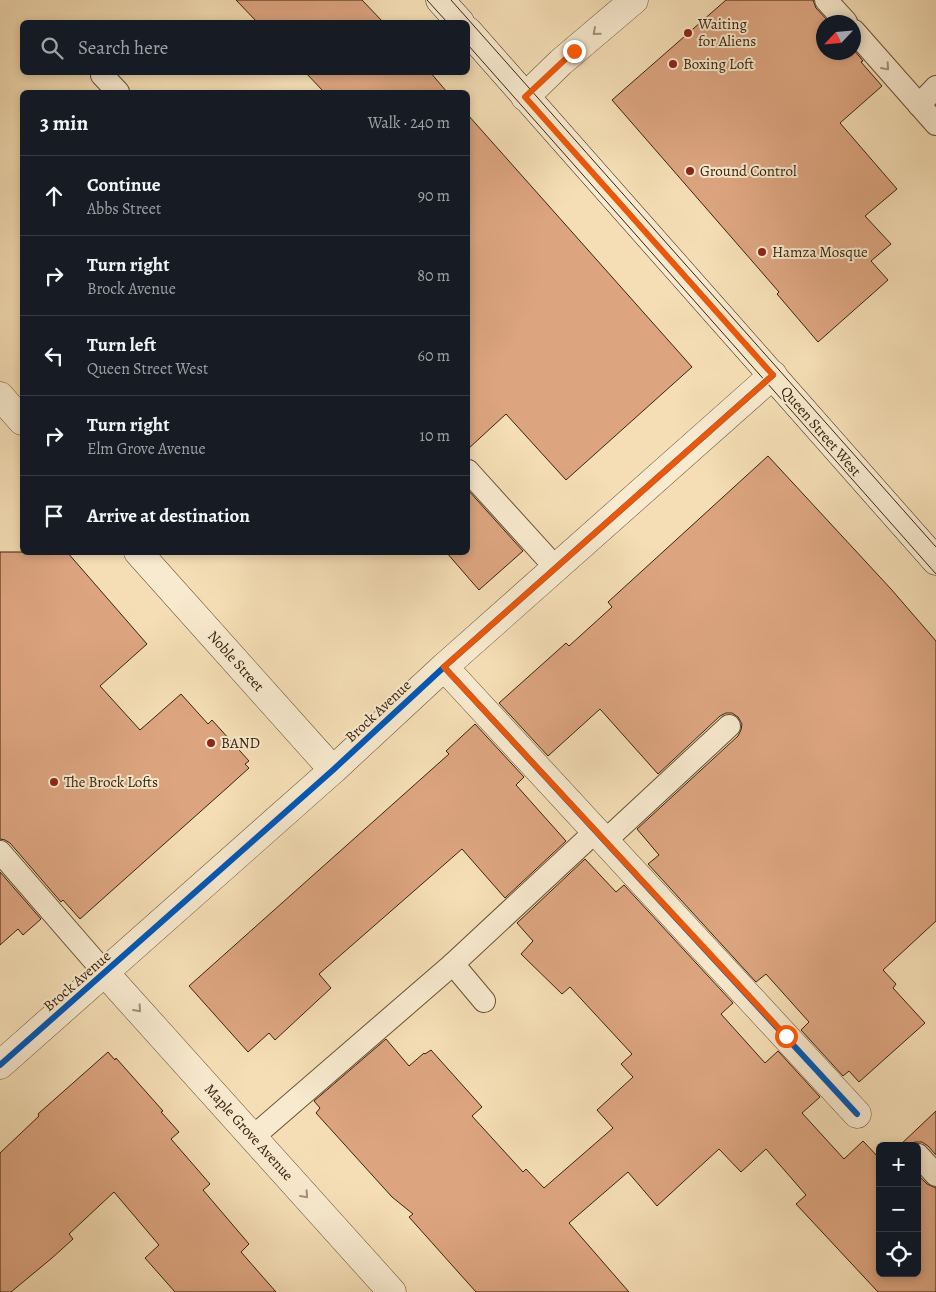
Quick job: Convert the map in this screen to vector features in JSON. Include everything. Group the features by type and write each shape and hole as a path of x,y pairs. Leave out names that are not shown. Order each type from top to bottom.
{"street":[{"path":"440,0 458,20"},
{"path":"525,97 561,62 634,0"},
{"name":"Queen Street West","path":"470,34 936,561"},
{"name":"Brock Avenue","path":"0,1065 333,770 444,667 773,375"},
{"path":"0,396 20,419"},
{"name":"Noble Street","path":"141,555 333,770"},
{"path":"444,667 857,1114"},
{"name":"Maple Grove Avenue","path":"105,973 392,1292"}],"lane":[{"path":"826,0 840,15"},
{"path":"861,39 936,124"},
{"path":"103,75 116,90"},
{"path":"919,105 936,87"},
{"path":"470,472 556,568"},
{"path":"253,1137 729,726"},
{"path":"0,852 105,973"},
{"path":"453,964 484,1000"},
{"path":"921,1158 936,1175"}],"building":[{"path":"236,0 362,0 381,20 255,20"},
{"path":"726,0 813,0 816,8 822,15 816,15 816,60 861,59 863,61 861,62 882,86 840,123 897,189 865,216 891,244 871,261 888,280 818,342 777,294 779,292 612,100"},
{"path":"308,75 433,75 445,90 322,90"},
{"path":"470,117 692,367 566,480 506,414 470,447"},
{"path":"768,456 891,589 936,641 936,921 883,970 896,984 893,988 925,1023 859,1082 849,1071 843,1076 801,1030 809,1022 766,974 756,982 648,864 659,855 637,829 738,736 742,724 738,717 732,713 720,716 658,774 600,709 548,756 499,703 566,643 569,646 612,607 608,602"},
{"path":"470,492 523,551 479,590 449,555 470,555"},
{"path":"0,552 20,552 20,555 70,555 147,644 100,686 140,730 181,694 208,724 212,720 249,761 245,764 249,768 80,919 63,900 61,902 10,843 0,839"},
{"path":"475,724 524,777 516,785 566,841 505,898 462,849 319,974 331,988 275,1040 269,1033 248,1052 189,986 449,754 446,751"},
{"path":"585,859 616,892 624,885 733,1003 721,1014 765,1063 778,1051 820,1097 802,1113 844,1159 863,1141 876,1155 876,1277 921,1277 921,1178 927,1184 936,1188 936,1292 878,1292 796,1204 806,1195 766,1149 741,1172 719,1149 657,1206 628,1172 569,1223 629,1292 476,1292 409,1217 413,1214 392,1197 316,1113 320,1108 314,1101 386,1039 409,1066 424,1053 431,1050 482,1107 472,1116 523,1172 526,1169 544,1188 613,1128 597,1110 633,1077 621,1064 632,1054 570,987 562,994 521,954 533,941 517,923"},
{"path":"0,872 41,919 23,935 18,929 0,945"},
{"path":"108,1052 115,1060 116,1058 179,1132 171,1139 210,1184 203,1190 249,1244 241,1252 276,1292 175,1292 145,1258 159,1245 114,1192 69,1234 73,1239 52,1258 11,1292 0,1292 0,1153 39,1116 38,1114"},
{"path":"936,1111 936,1155 922,1142 903,1142"}],"tram line":[{"path":"427,0 445,20"},
{"path":"451,0 469,20"},
{"path":"470,21 936,547"},
{"path":"470,47 936,574"}],"cycle path":[{"path":"0,1065 333,770 444,667 773,375"},
{"path":"444,667 857,1114"}],"place":[{"name":"Waiting for Aliens","path":"688,33"},
{"name":"Boxing Loft","path":"673,64"},
{"name":"Ground Control","path":"690,171"},
{"name":"Hamza Mosque","path":"762,252"},
{"name":"BAND","path":"211,743"},
{"name":"The Brock Lofts","path":"54,782"}],"route":[{"path":"574,51 525,97 773,375 444,667 786,1036"}]}
